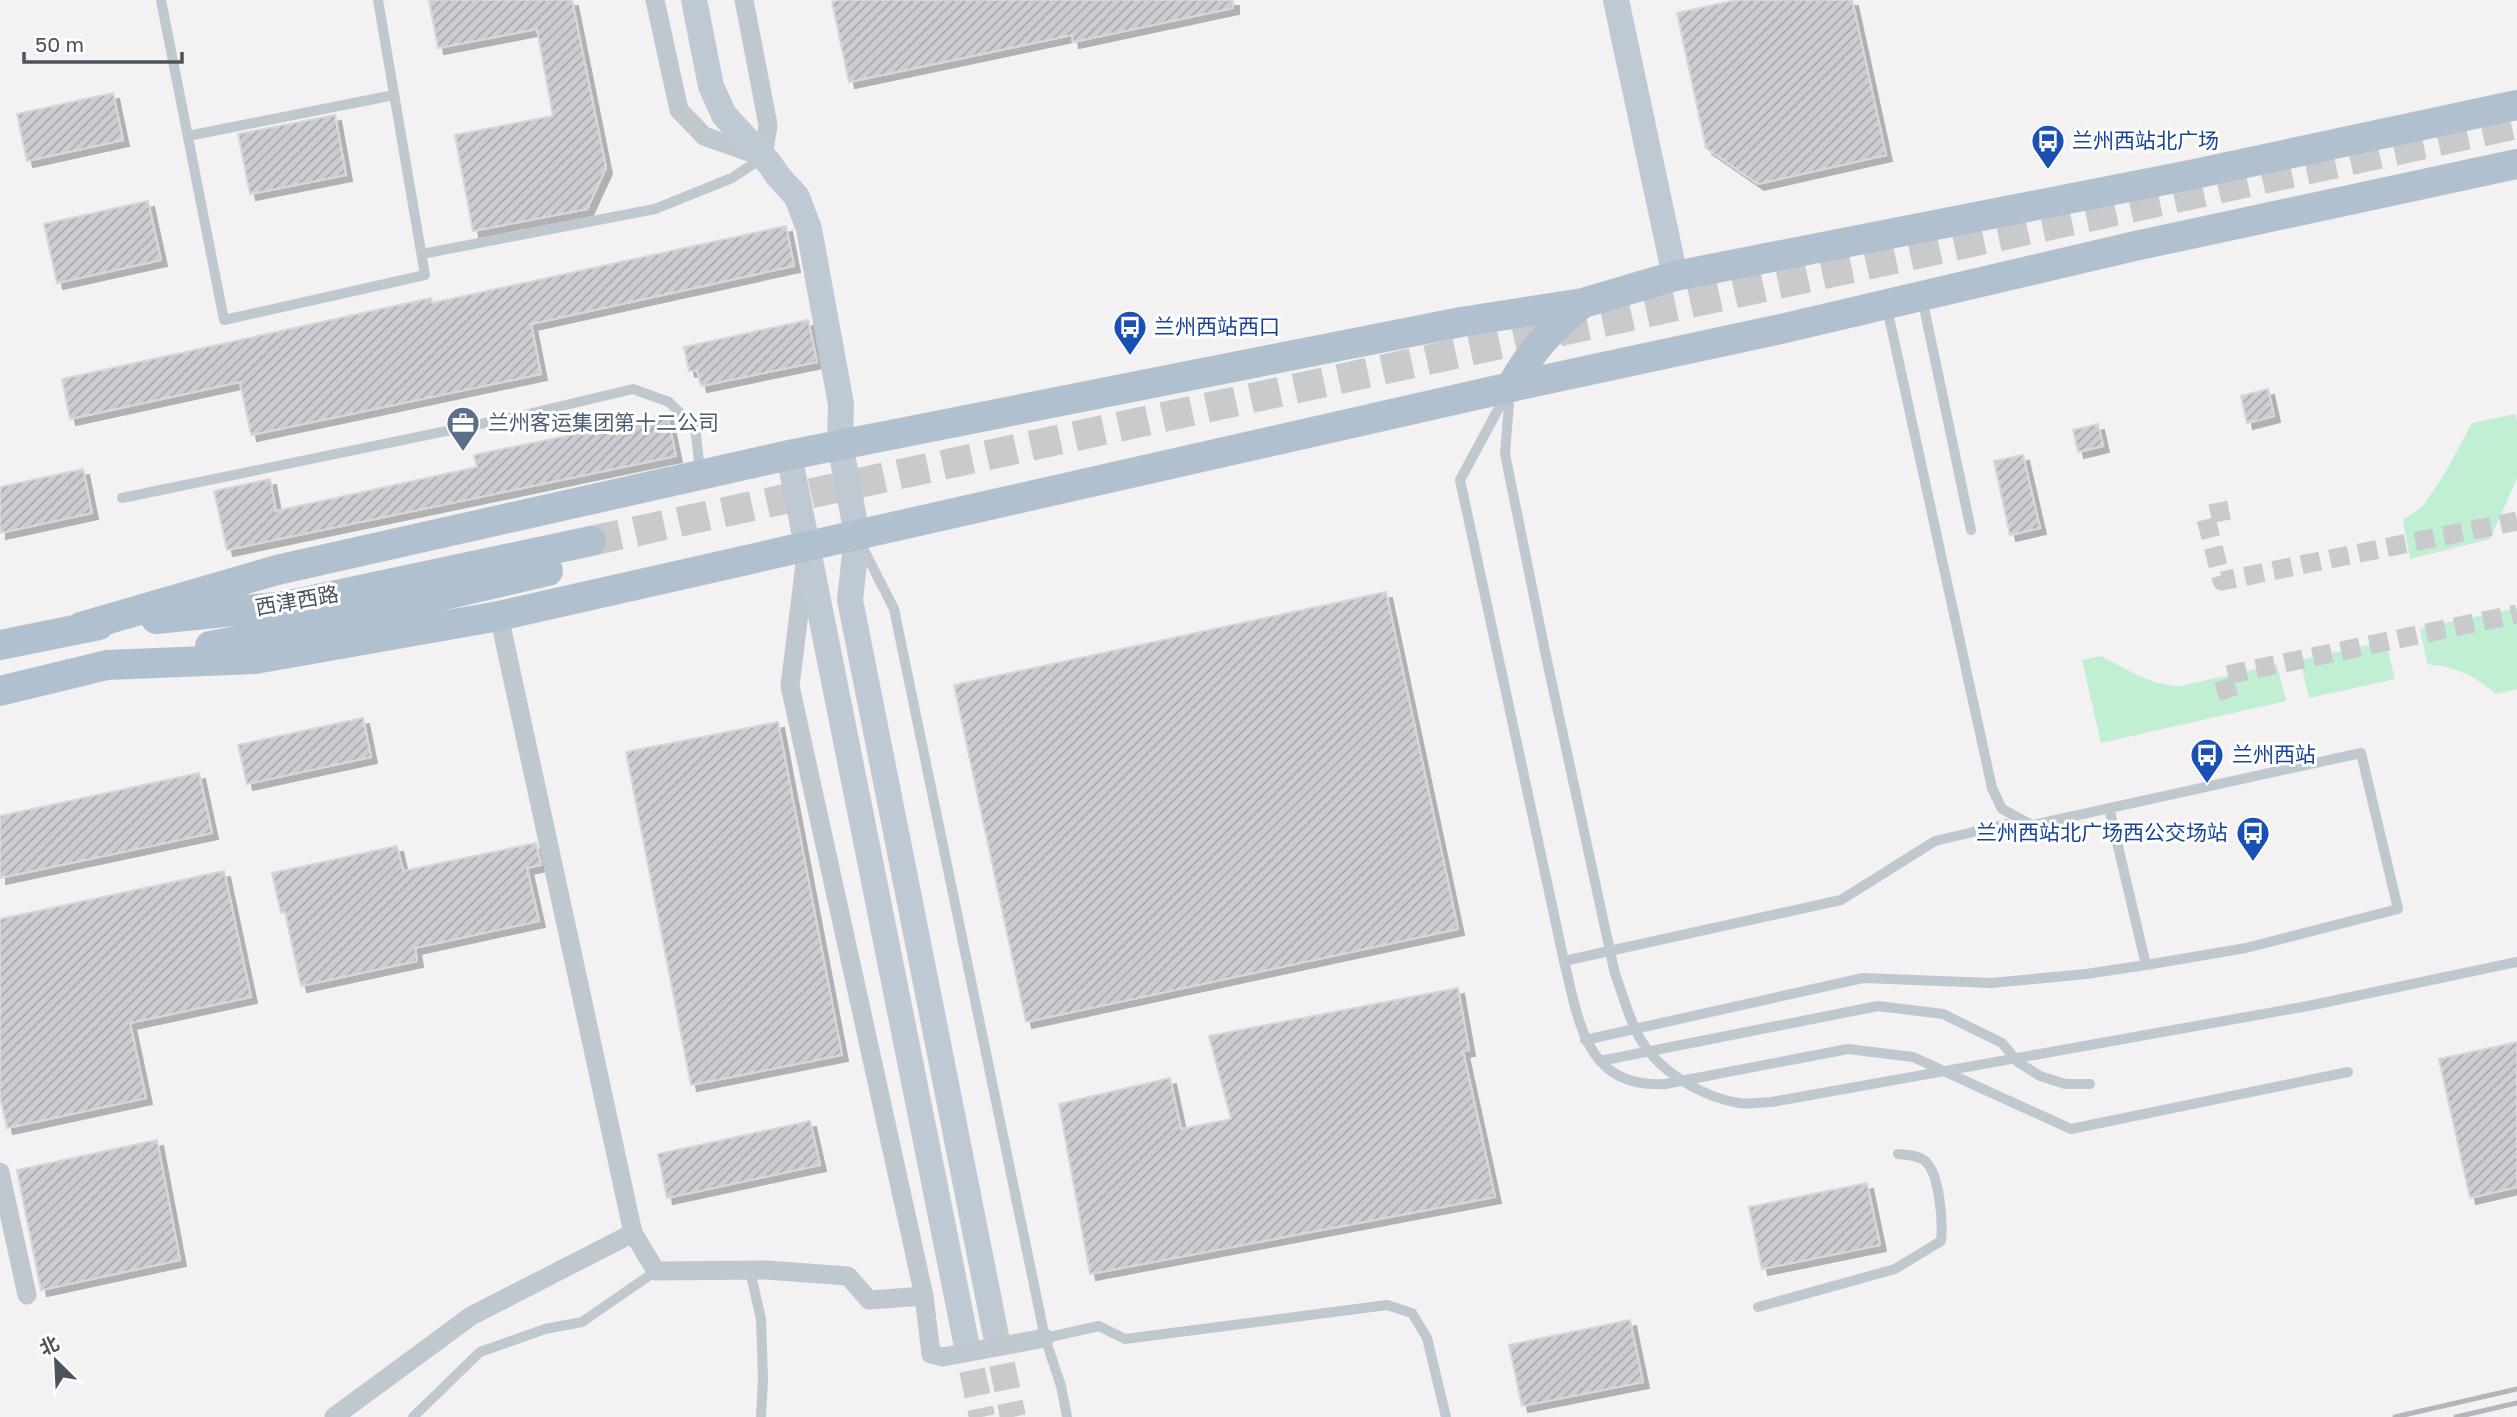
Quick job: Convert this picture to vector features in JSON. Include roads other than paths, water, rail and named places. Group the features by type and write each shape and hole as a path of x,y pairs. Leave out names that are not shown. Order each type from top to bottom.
{"main road":[{"path":"694,0 711,86 724,115 797,197 809,229 841,404 840,444 857,534 850,600 994,1326"},
{"path":"1616,0 1675,276"},
{"path":"81,627 277,570 840,444 1461,322 1583,303 1675,276 2190,175 2517,105"},
{"name":"西津西路","path":"107,665 255,659 499,616 2135,246 2517,164"},
{"path":"1511,387 1521,367 1542,340 1583,303"},
{"path":"789,455 964,1332"},
{"name":"西津西路","path":"0,645 81,627 285,606 594,551 289,631 107,665 0,691"}],"street":[{"path":"655,0 679,110 704,136 763,157 768,125 744,0"},
{"path":"808,545 790,685 924,1296 931,1354 943,1357 1045,1338"},
{"path":"499,616 633,1233 656,1271 750,1270 848,1276 869,1300 924,1296"},
{"path":"0,1172 27,1295"},
{"path":"334,1417 471,1316 633,1233"}],"lane":[{"path":"161,0 224,320 425,275 377,0"},
{"path":"187,136 394,95"},
{"path":"422,254 655,209 732,178 763,157"},
{"path":"1921,296 1971,530"},
{"path":"1585,1040 1863,978 1991,983 2086,974 2246,948 2398,909 2361,753 2032,825 2003,810 1992,788 1886,304"},
{"path":"1511,387 1505,454 1615,974 1633,1023 1650,1053 1673,1074 1705,1094 1741,1104 1772,1102 2313,1005 2517,962"},
{"path":"1511,387 1460,480 1564,961 1585,1040 1613,1074 1629,1082 1665,1084 1848,1049 1913,1057 2071,1129 2348,1072"},
{"path":"122,498 524,415 633,389 669,402 695,427 701,474"},
{"path":"857,534 894,609 1045,1338 1061,1385 1067,1417"},
{"path":"2109,808 2146,965"},
{"path":"1564,961 1841,900 1935,841 2007,824"},
{"path":"1600,1061 1878,1006 1943,1014 2001,1043 2018,1062 2040,1076 2065,1084 2090,1084"},
{"path":"1758,1307 1895,1269 1941,1241 1943,1221 1934,1175 1926,1161 1916,1156 1898,1154"},
{"path":"750,1270 761,1319 761,1417"},
{"path":"413,1417 480,1352 545,1329 582,1322 656,1271"},
{"path":"1045,1338 1099,1325 1125,1339 1387,1305 1412,1313 1427,1338 1446,1417"}],"tunnel":[{"path":"591,541 2517,124"},
{"path":"2229,510 2205,515 2222,581 2517,521"},
{"path":"2229,698 2222,676 2517,614"},
{"path":"994,1326 1013,1417"},
{"path":"964,1332 982,1417"}],"railway":[{"path":"2395,1417 2517,1389"},
{"path":"2456,1417 2517,1403"}],"place":[{"name":"兰州西站北广场","path":"2048,171"},
{"name":"兰州西站西口","path":"1130,357"},
{"name":"兰州客运集团第十二公司","path":"463,453"},
{"name":"兰州西站","path":"2207,785"},
{"name":"兰州西站北广场西公交场站","path":"2253,863"}]}
